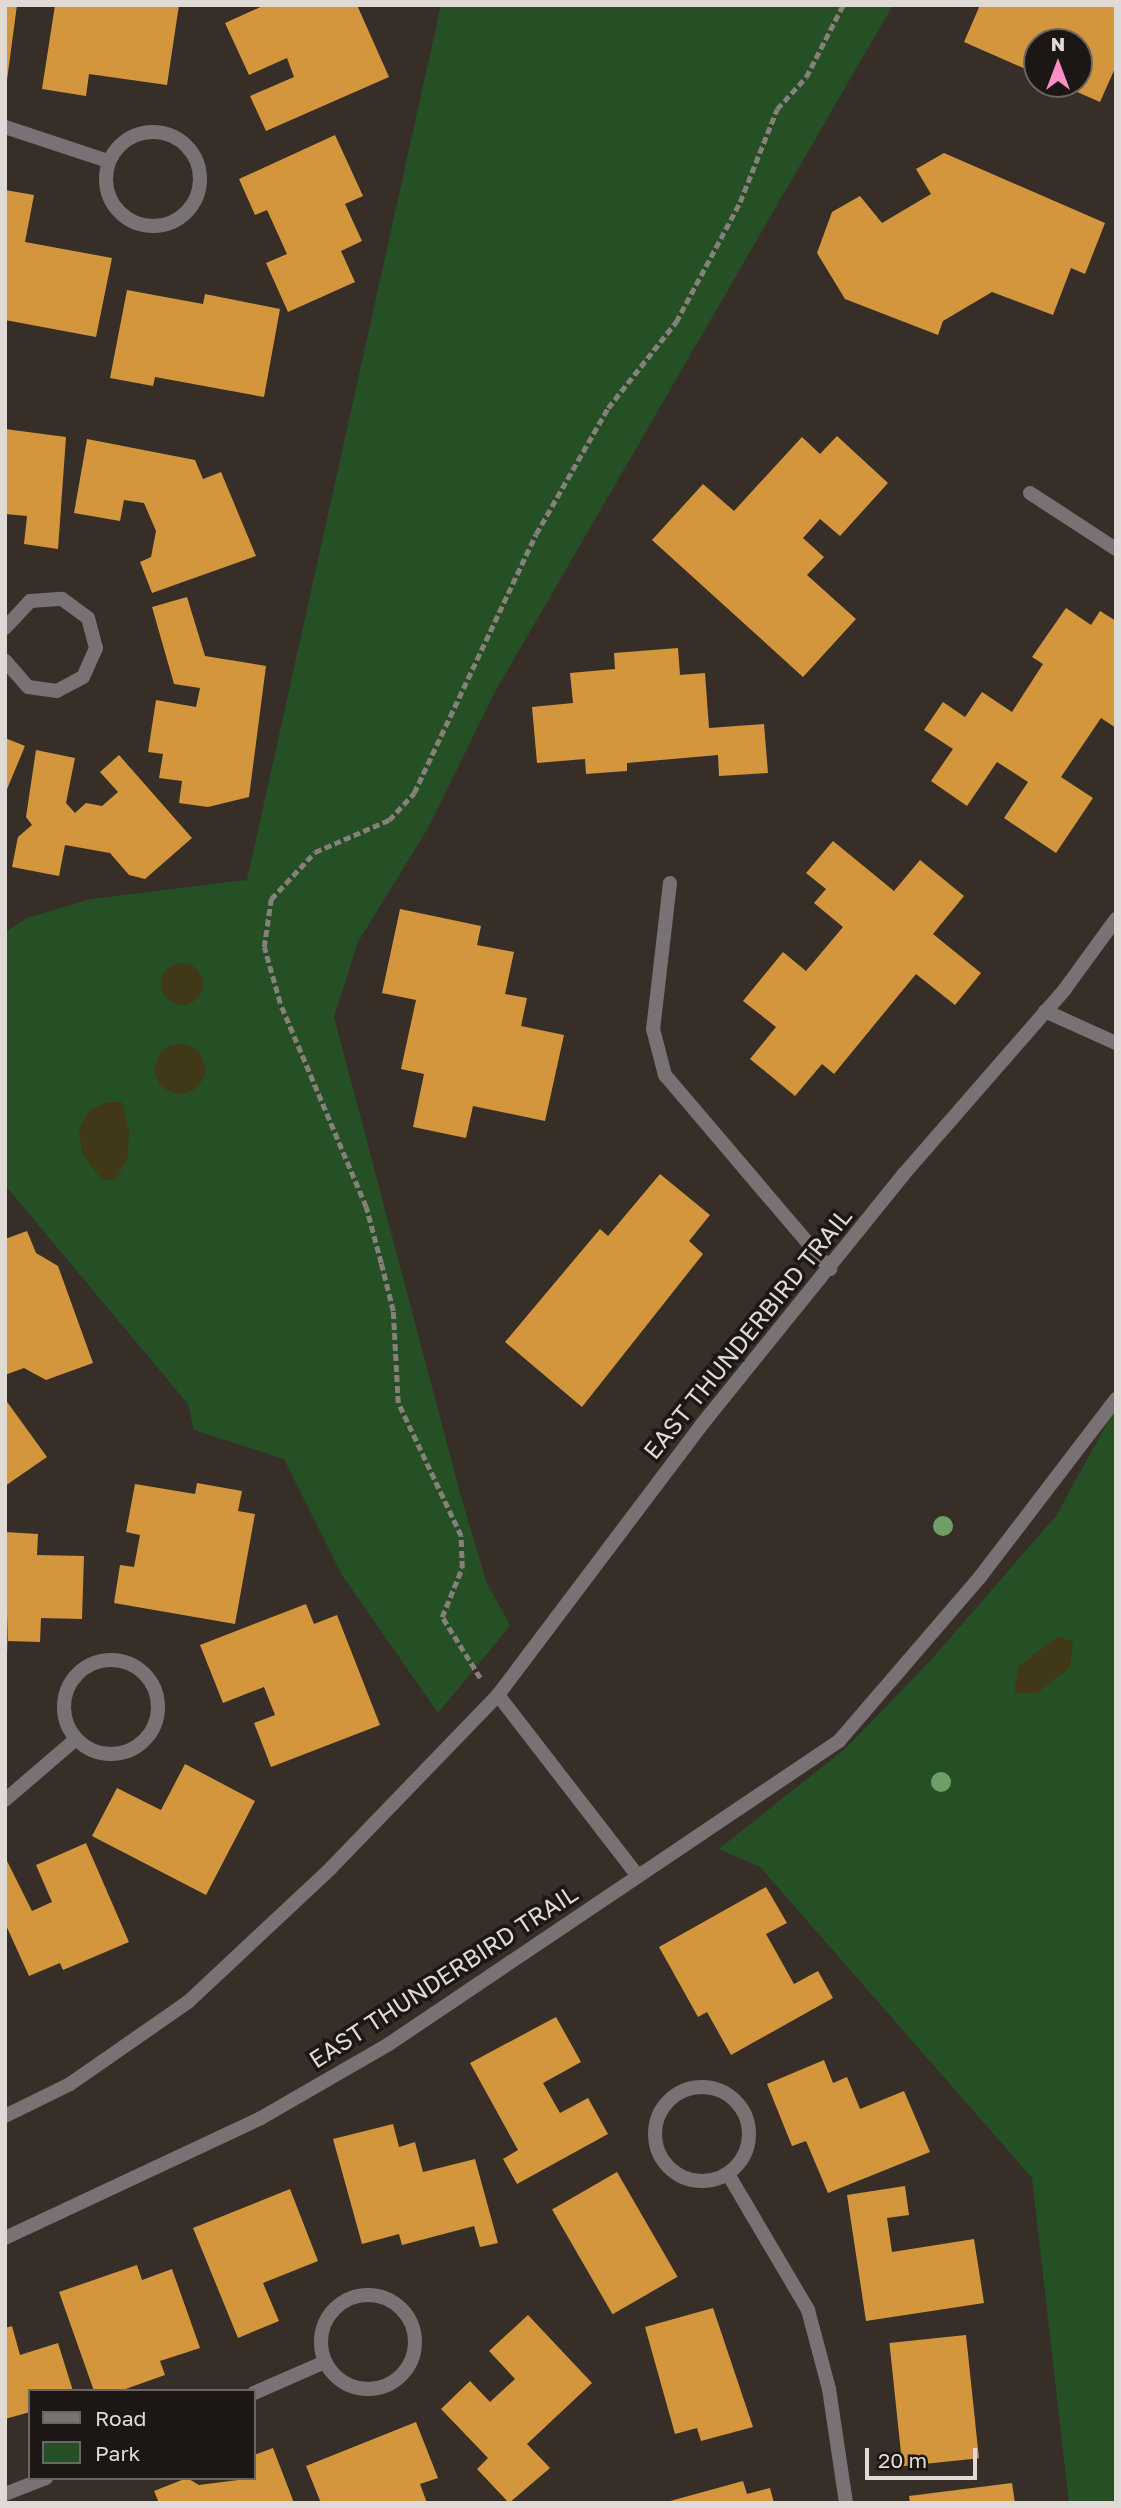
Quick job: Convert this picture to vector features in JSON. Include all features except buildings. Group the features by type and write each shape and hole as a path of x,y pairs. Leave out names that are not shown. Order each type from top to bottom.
{"street":[{"path":"5,127 108,161"},
{"path":"162,133 177,139 198,163 198,195 190,209 165,225 135,223 109,197 108,161 130,138 162,133"},
{"path":"1030,493 1116,550"},
{"path":"5,661 28,687 57,691 83,677 96,648 88,618 62,599 30,601 6,624"},
{"path":"670,883 653,1029 665,1075 830,1269"},
{"name":"EAST THUNDERBIRD TRAIL","path":"5,2116 70,2084 188,2002 330,1869 498,1695 576,1584 830,1269 1045,1011 1116,919"},
{"path":"1045,1011 1116,1043"},
{"name":"EAST THUNDERBIRD TRAIL","path":"5,2238 261,2118 389,2044 839,1741 980,1577 1116,1399"},
{"path":"98,1661 130,1664 143,1673 153,1686 158,1715 143,1741 102,1754 76,1740 63,1710 72,1679 98,1661"},
{"path":"498,1695 637,1875"},
{"path":"5,1800 76,1740"},
{"path":"689,2088 718,2089 742,2108 750,2136 728,2174 697,2181 681,2177 659,2154 656,2122 674,2096 689,2088"},
{"path":"728,2174 808,2310 829,2389 846,2503"},
{"path":"354,2297 386,2298 410,2320 415,2350 389,2384 345,2384 325,2362 325,2323 354,2297"},
{"path":"256,2391 325,2362"},
{"path":"5,2494 41,2480"}],"path":[{"path":"498,1695 477,1675 442,1617 462,1568 461,1536 398,1403 393,1311 366,1207 280,1003 264,947 271,899 315,852 389,820 414,793 536,534 608,408 676,322 740,202 777,109 806,77 843,5"}],"green space":[{"path":"441,5 893,5 495,692 428,828 358,942 334,1017 460,1493 486,1581 510,1626 438,1713 342,1575 284,1459 194,1430 188,1404 5,1185 5,932 27,918 91,899 247,880"},
{"path":"1116,1407 1116,2503 1069,2503 1032,2178 760,1867 719,1849 846,1748 930,1661 1056,1516"}],"sand":[{"path":"182,963 197,969 203,984 197,999 182,1005 167,999 161,984 167,969"},
{"path":"180,1044 198,1051 205,1069 198,1087 180,1094 162,1087 155,1069 162,1051"},
{"path":"106,1102 122,1102 129,1131 128,1157 116,1179 103,1181 82,1154 79,1129 90,1110"},
{"path":"1057,1637 1073,1641 1070,1667 1037,1693 1014,1693 1018,1667"}]}
